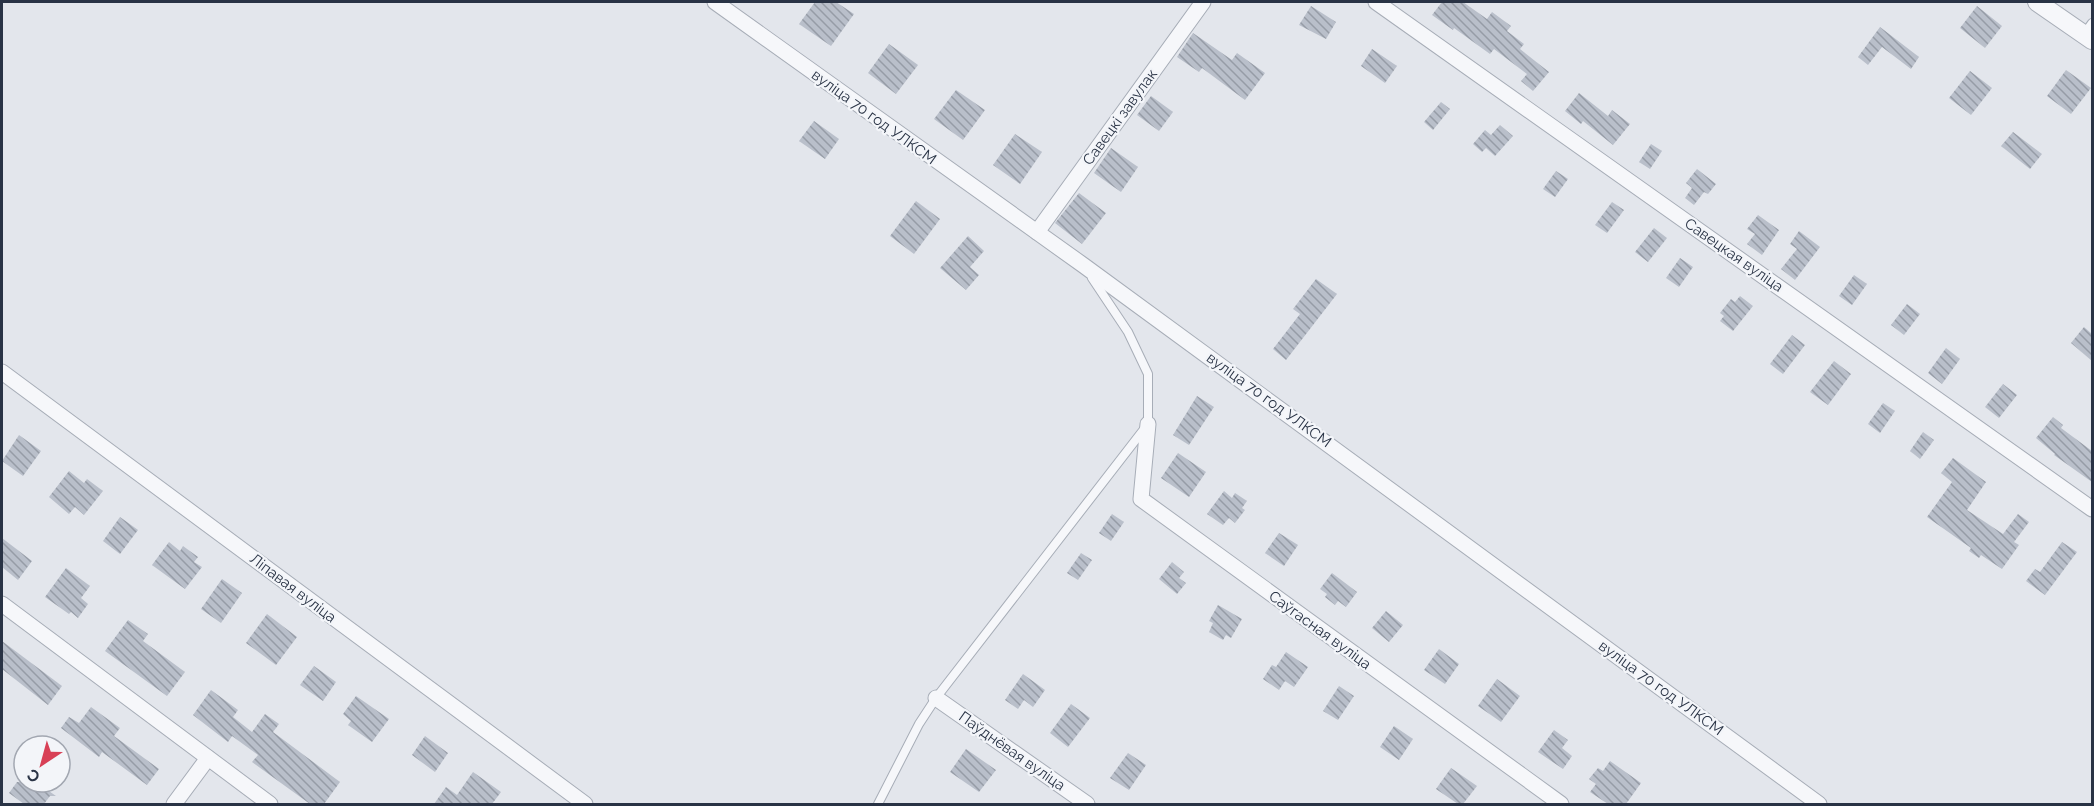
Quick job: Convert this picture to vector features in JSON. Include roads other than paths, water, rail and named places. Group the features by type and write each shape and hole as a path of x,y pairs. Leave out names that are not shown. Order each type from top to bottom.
{"street":[{"name":"вуліца 70 год УЛКСМ","path":"715,2 1037,231 1819,804"},
{"name":"Савецкі завулак","path":"1037,231 1203,2"},
{"name":"Савецкая вуліца","path":"1376,2 2092,509"},
{"path":"2037,2 2090,32"},
{"name":"Ліпавая вуліца","path":"2,372 585,804"},
{"name":"Саўгасная вуліца","path":"1148,424 1141,499 1561,804"},
{"path":"2,604 270,804"},
{"name":"Паўднёвая вуліца","path":"936,698 1087,804"},
{"path":"174,804 208,758"}],"lane":[{"path":"878,804 919,724 936,698 1148,424 1148,374 1128,332 1083,265"}]}
